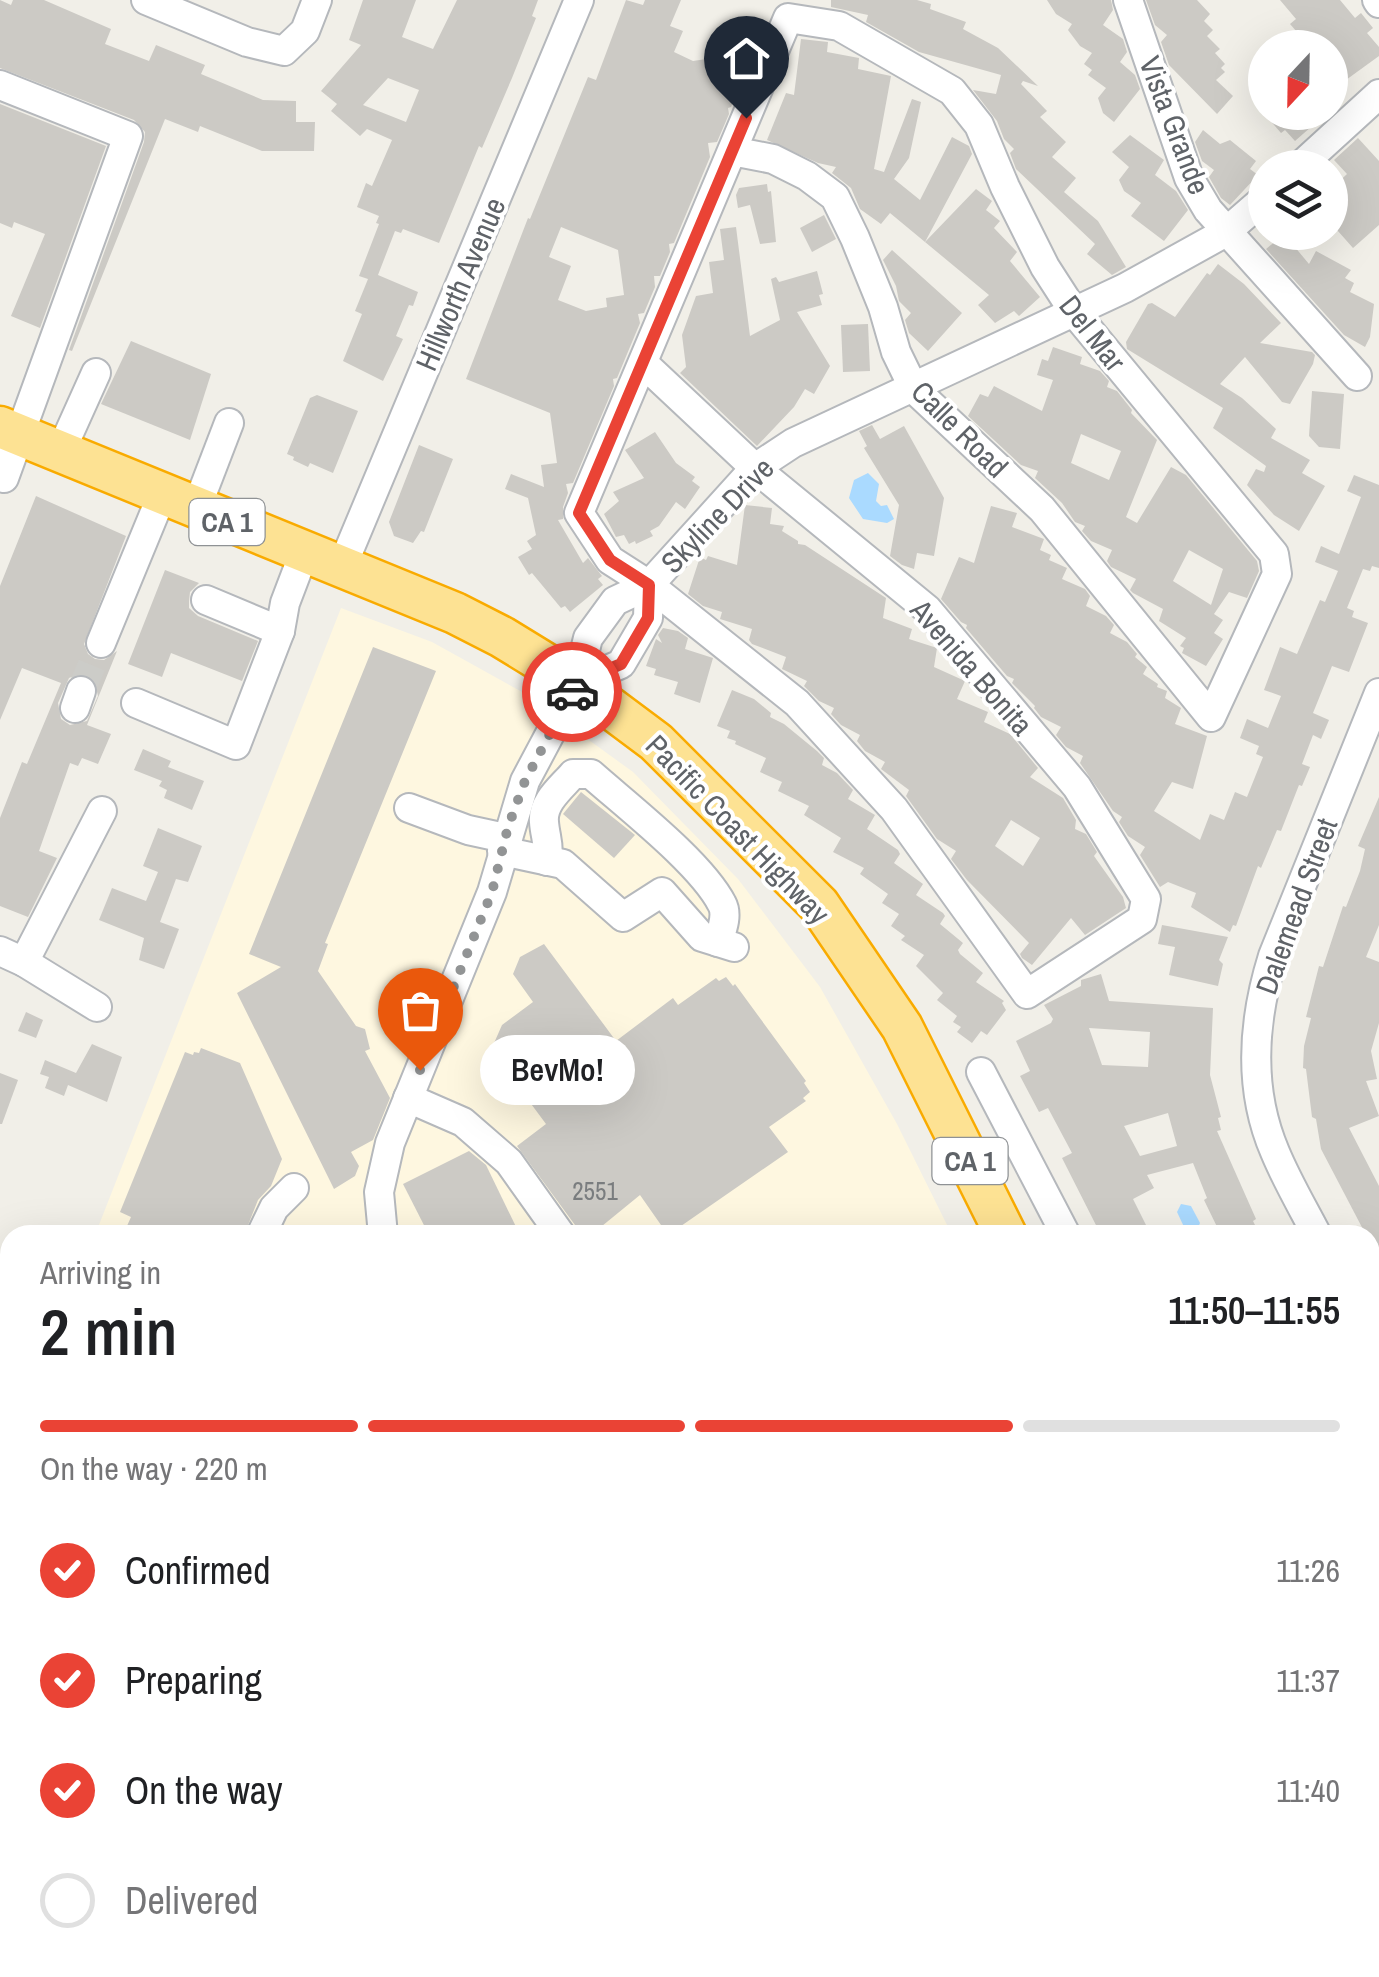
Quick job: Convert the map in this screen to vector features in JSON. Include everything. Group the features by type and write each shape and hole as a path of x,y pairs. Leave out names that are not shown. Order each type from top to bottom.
{"highway":[{"name":"Pacific Coast Highway","path":"9,431 456,613 577,683 656,742 819,904 902,1027 1001,1225"}],"street":[{"path":"146,0 247,42 284,50 304,31 317,0"},
{"name":"Hillworth Avenue","path":"341,569 579,0"},
{"name":"Vista Grande","path":"1128,0 1189,178 1208,210 1357,376"},
{"name":"Del Mar","path":"732,151 788,18 839,26 952,91 979,125 1045,267 1074,312 1274,554 1277,574 1211,718"},
{"path":"0,86 128,136 9,431 4,478"},
{"path":"1318,150 1379,94"},
{"path":"649,585 610,560 579,513 732,151"},
{"name":"Calle Road","path":"732,151 773,159 836,197 856,238 896,352 914,389 1042,509 1211,718"},
{"name":"Skyline Drive","path":"577,683 588,638 615,602 649,585 755,468 793,443 914,389 1186,256 1226,232 1248,213"},
{"name":"Avenida Bonita","path":"643,363 755,468 927,609 1077,787 1146,899 1142,919 1028,994 894,809 797,703 649,585"},
{"path":"60,453 96,373"},
{"path":"101,643 179,502 229,423"},
{"path":"136,704 236,745 280,631 285,603 304,554"},
{"name":"Skyline Drive","path":"577,683 621,664 648,618 649,585"},
{"path":"206,600 280,631"},
{"path":"382,1225 379,1192 390,1143 492,892 525,781 577,683"},
{"name":"Dalemead Street","path":"1312,1225 1274,1150 1257,1077 1255,1037 1260,995 1379,693"},
{"path":"409,808 546,861 563,864 622,917 662,892 702,936 727,945 724,906 714,892 683,856 591,774 573,774 546,808 543,820 550,842 546,861"},
{"path":"96,1007 12,956 102,811"},
{"path":"980,1072 1061,1225"},
{"path":"408,1098 463,1122 509,1162 553,1225"},
{"path":"266,1225 274,1208 294,1188"}],"shaded area":[{"path":"341,608 432,642 524,693 633,772 738,879 820,987 897,1124 947,1225 99,1225"}],"water":[{"path":"868,473 879,484 876,501 887,505 894,519 887,523 863,519 849,498 854,480"},
{"path":"1181,1204 1191,1206 1199,1225 1183,1225 1177,1212"}],"building":[{"path":"0,0 11,5 13,0 44,0 111,29 105,44 149,61 156,45 205,65 201,74 263,100 296,101 296,122 315,122 314,151 262,151 200,126 198,132 165,119 72,351 69,350 145,132 134,120 0,68"},
{"path":"363,0 416,0 402,37 433,49 457,0 538,0 532,16 536,18 512,78 439,243 403,229 401,233 395,231 378,275 418,292 396,336 403,339 383,381 343,361 362,314 355,311 368,279 359,276 379,224 379,216 357,207 366,183 372,186 392,140 367,129 360,136 331,111 337,104 321,91 361,45 349,40","holes":["388,78 419,90 406,122 363,105"]},
{"path":"626,0 643,5 645,0 681,0 670,26 683,31 674,52 693,61 720,57 717,27 763,23 764,30 760,40 754,41 756,50 728,108 717,142 708,143 710,157 674,243 669,244 670,252 660,276 654,276 655,287 644,313 638,314 640,323 617,378 613,379 614,386 573,483 566,484 563,519 558,520 583,563 588,558 602,576 598,579 603,585 570,612 565,606 561,608 532,573 529,575 518,557 532,549 527,541 536,535 528,498 505,489 511,474 544,487 541,465 557,463 550,413 466,379 588,77 596,80","holes":["561,227 618,250 624,295 606,298 607,307 586,311 558,300 571,266 549,257"]},
{"path":"831,0 917,0 931,4 930,9 966,22 963,29 998,48 1038,86 1023,81 1021,84 1047,111 1040,117 1066,142 1052,157 1076,178 1064,192 1098,221 1126,267 1112,275 1087,254 1095,244 1016,169 1010,153 1014,149 973,90 996,94 1001,75 919,52 866,22 868,15 831,7"},
{"path":"1047,0 1111,0 1113,10 1103,25 1123,39 1127,52 1120,62 1135,75 1140,89 1114,122 1103,113 1098,98 1106,88 1088,75 1092,70 1084,64 1092,53 1080,46 1068,30 1072,24 1056,14"},
{"path":"1146,0 1197,0 1210,14 1204,21 1213,30 1207,36 1220,49 1215,53 1225,64 1221,68 1225,72 1216,80 1233,96 1217,114 1169,65 1161,42 1167,35 1155,25"},
{"path":"1280,0 1340,0 1355,18 1361,13 1373,28 1367,33 1379,47 1379,56 1348,78 1348,30 1295,30 1290,24 1296,19"},
{"path":"801,39 828,42 827,52 859,58 858,69 891,76 874,169 884,172 912,99 921,102 909,158 894,179 920,200 952,137 969,146 972,154 925,242 890,213 881,224 860,209 851,188 832,173 836,167 767,140 786,93 794,95"},
{"path":"0,104 106,146 40,328 11,316 45,234 14,222 12,228 0,223"},
{"path":"1203,130 1220,144 1230,140 1248,155 1248,186 1230,205 1209,177 1214,170 1202,161 1195,142"},
{"path":"1285,130 1308,130 1295,141"},
{"path":"1130,135 1164,160 1155,175 1176,191 1188,210 1164,241 1131,216 1141,203 1124,191 1119,180 1129,167 1112,152"},
{"path":"1358,138 1379,161 1379,225 1353,248 1348,242 1348,150 1345,150"},
{"path":"767,184 776,242 760,244 750,205 738,208 736,195 739,188"},
{"path":"976,189 992,201 986,210 1000,221 994,228 1017,252 1010,261 1040,297 1019,316 1014,311 995,323 978,305 989,295 925,242"},
{"path":"824,215 836,239 812,252 800,228"},
{"path":"736,227 750,336 780,320 771,279 776,277 779,282 817,271 822,305 797,312 830,366 814,394 805,389 794,407 757,446 680,373 686,367 682,335 696,296 713,293 709,262 724,260 720,229"},
{"path":"892,250 962,313 928,351 909,333 905,320 911,313 899,301 883,260"},
{"path":"1267,250 1297,250 1309,264 1316,251 1351,270 1345,278 1354,283 1350,292 1374,304 1365,347 1344,335"},
{"path":"1218,264 1244,284 1281,323 1260,343 1315,355 1290,404 1282,402 1245,357 1220,384 1276,429 1271,438 1310,460 1302,473 1325,486 1299,531 1274,515 1247,485 1256,469 1264,472 1266,466 1213,428 1223,408 1127,349 1126,342 1148,304 1175,317"},
{"path":"868,324 870,371 843,372 841,325"},
{"path":"131,341 211,374 190,440 101,404"},
{"path":"1053,347 1082,357 1080,364 1100,371 1109,381 1107,387 1117,391 1131,413 1157,440 1126,517 1137,523 1171,467 1186,475 1257,561 1259,571 1247,598 1229,592 1214,614 1223,620 1214,633 1223,639 1206,666 1182,653 1184,648 1180,646 1186,638 1159,621 1163,609 1130,590 1136,579 1111,567 1107,561 1112,550 1091,541 1082,531 1085,526 1075,522 1062,503 1035,478 1038,471 1021,465 968,416 980,394 988,397 994,386 1042,411 1053,380 1037,375 1042,359 1048,361","holes":["1081,434 1121,451 1109,480 1071,463","1189,550 1223,569 1211,605 1173,581"]},
{"path":"1312,391 1344,394 1340,449 1319,447 1309,436"},
{"path":"317,395 358,411 333,473 310,463 308,467 287,454 310,398"},
{"path":"872,425 880,439 904,426 944,498 934,556 917,553 914,569 890,556 899,505 864,448 867,446 859,431"},
{"path":"655,432 676,463 695,477 692,481 700,487 685,509 676,502 659,526 650,531 653,536 629,544 624,535 616,537 604,514 619,501 613,492 644,478 625,450"},
{"path":"419,445 453,459 424,532 413,543 394,536 389,522"},
{"path":"1354,475 1379,485 1379,568 1363,569 1347,608 1354,611 1352,617 1368,623 1349,672 1332,666 1313,713 1329,720 1321,739 1313,735 1302,764 1310,767 1302,786 1299,785 1261,868 1258,866 1236,926 1230,932 1191,907 1196,893 1168,882 1160,887 1140,855 1145,847 1128,836 1119,822 1122,817 1113,811 1080,763 1083,756 1066,747 1056,735 1061,727 1041,717 1012,683 1014,679 1007,676 941,599 959,557 974,563 991,506 1017,513 1012,527 1044,539 1040,550 1051,555 1049,560 1067,568 1062,579 1085,589 1090,596 1086,606 1106,616 1114,625 1110,633 1127,642 1137,654 1135,657 1147,667 1143,674 1167,691 1165,698 1181,708 1175,724 1207,736 1193,789 1172,782 1154,811 1200,840 1210,814 1224,820 1235,792 1247,797 1263,757 1256,754 1259,746 1240,738 1247,719 1268,728 1281,696 1264,690 1280,647 1297,654 1320,600 1325,602 1338,571 1315,562 1321,546 1339,554 1361,497 1347,491"},
{"path":"36,496 126,536 84,644 95,659 104,660 117,651 87,725 111,734 98,764 82,758 78,766 70,763 39,851 57,858 28,917 0,906 0,818 22,762 27,764 61,683 22,668 0,720 0,586","holes":["79,674 94,679 98,696 87,721 70,725 61,719 58,703 69,678"]},
{"path":"745,505 772,508 770,524 784,526 782,531 798,544 886,598 883,618 912,629 909,639 937,648 934,667 965,681 957,699 988,712 984,722 1010,734 1038,768 1030,777 1063,798 1076,820 1075,829 1086,834 1097,852 1094,856 1123,897 1126,908 1085,935 1071,918 1032,965 1022,958 1020,954 1029,943 967,880 951,859 956,851 937,839 906,796 909,790 881,769 885,762 865,751 857,741 860,735 841,725 831,714 834,708 819,701 804,686 807,681 782,669 786,657 752,644 752,629 720,619 722,612 703,606 688,594 700,557 737,565","holes":["1011,820 1040,838 1023,866 995,846"]},
{"path":"165,570 199,583 190,592 189,601 189,608 198,616 258,641 242,681 171,653 162,677 128,664"},
{"path":"663,628 688,638 685,649 713,658 700,703 674,694 678,682 654,675 656,669 646,666 656,639 662,643 658,635"},
{"path":"373,647 436,671 325,943 328,944 318,971 356,1026 365,1029 370,1049 365,1051 390,1098 373,1140 351,1152 359,1166 355,1176 334,1189 237,993 281,967 249,954"},
{"path":"732,690 754,699 771,713 770,717 817,751 824,758 822,765 837,773 853,790 848,799 875,815 867,829 898,850 900,854 894,863 923,884 916,895 943,913 940,924 963,943 960,954 983,973 976,982 1004,1001 1006,1010 987,1035 981,1031 972,1043 957,1032 961,1027 953,1022 957,1016 937,1000 943,993 916,966 924,955 901,940 905,936 891,926 899,914 882,903 888,894 860,874 864,868 833,852 841,838 804,815 809,806 778,791 782,782 760,772 766,758 735,744 727,738 730,731 717,726"},
{"path":"143,749 171,761 168,767 204,781 192,810 164,798 167,790 159,786 162,781 134,770"},
{"path":"581,792 635,835 614,858 563,814"},
{"path":"1379,797 1379,925 1366,957 1379,962 1379,1023 1371,1051 1377,1079 1366,1081 1379,1116 1349,1128 1379,1186 1379,1225 1361,1225 1321,1149 1303,1068 1311,1018 1306,1017 1319,966 1323,967 1343,906 1346,907 1360,871 1365,849 1358,846"},
{"path":"158,828 202,846 188,882 176,879 160,922 179,929 164,969 139,960 144,938 99,920 112,888 146,901 158,872 143,866"},
{"path":"1162,925 1228,937 1219,960 1223,964 1218,986 1169,975 1175,947 1158,944"},
{"path":"544,944 616,1041 673,998 678,1005 716,978 719,981 726,977 806,1081 810,1092 803,1098 806,1101 769,1127 788,1152 682,1225 661,1225 640,1195 603,1225 575,1225 517,1146 546,1124 491,1050 502,1025 533,1002 513,974 520,957"},
{"path":"1101,974 1109,1001 1213,1008 1210,1075 1221,1117 1221,1130 1217,1131 1256,1219 1255,1225 1216,1225 1193,1163 1147,1175 1154,1188 1133,1199 1146,1225 1096,1225 1062,1158 1072,1153 1048,1108 1039,1112 1020,1076 1030,1071 1016,1041 1051,1023 1053,1019 1044,1005 1081,986 1081,980","holes":["1089,1028 1150,1032 1148,1067 1102,1065","1168,1113 1177,1146 1140,1156 1124,1126"]},
{"path":"26,1012 43,1020 36,1038 18,1031"},
{"path":"92,1044 122,1057 107,1102 68,1085 64,1096 45,1088 49,1077 40,1074 45,1060 76,1073"},
{"path":"201,1048 240,1063 282,1159 271,1186 258,1200 248,1225 127,1225 131,1217 120,1212 185,1052 199,1053"},
{"path":"0,1073 18,1080 2,1124 0,1124"},
{"path":"469,1151 486,1165 515,1225 424,1225 403,1184"}],"tunnel":[{"path":"81,691 101,643"}],"way so far":[{"path":"420,1070 492,892 508,827 525,781 572,692"}],"place":[{"name":"BevMo!","path":"420,1070"}],"route":[{"path":"572,692 577,683 621,664 648,618 649,585 610,560 579,513 746,118"}]}
